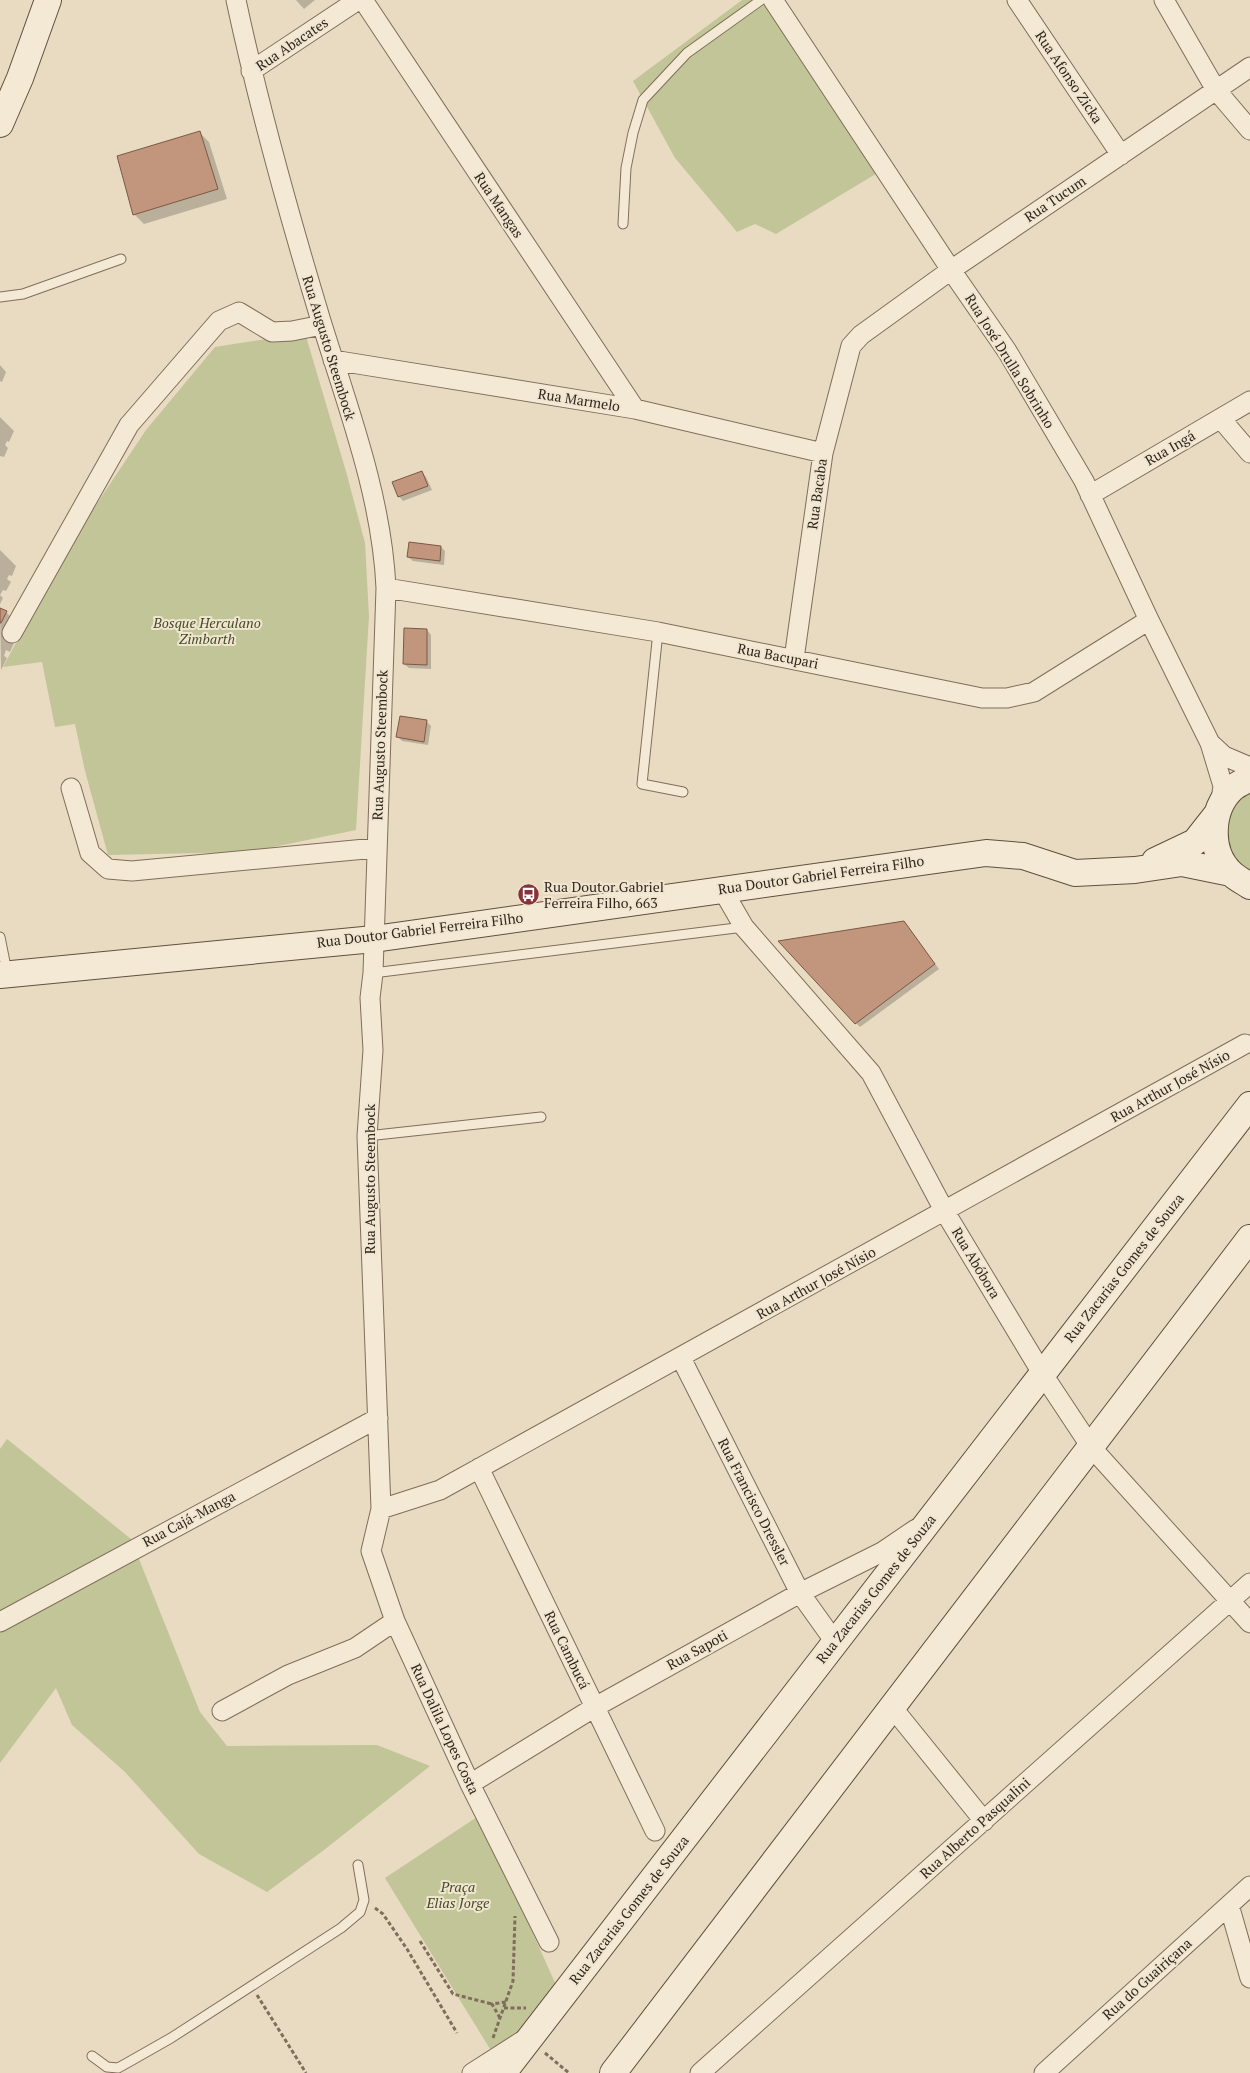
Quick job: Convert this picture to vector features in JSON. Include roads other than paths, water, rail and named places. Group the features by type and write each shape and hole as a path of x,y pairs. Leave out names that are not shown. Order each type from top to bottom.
{"main road":[{"path":"0,124 20,78 48,0"},
{"name":"Rua Doutor Gabriel Ferreira Filho","path":"1135,870 1195,842 1233,789 1250,778"},
{"path":"1218,811 1214,830 1216,845 1222,860 1240,879"},
{"name":"Rua Doutor Gabriel Ferreira Filho","path":"4,975 374,938 986,853 1022,856 1075,873 1135,870 1182,863 1240,879"},
{"name":"Rua Zacarias Gomes de Souza","path":"486,2071 532,2036 1250,1105"},
{"path":"613,2073 1250,1238"}],"street":[{"name":"Rua Augusto Steembock","path":"236,0 251,71 291,222 375,506 384,552 386,588 373,973 370,998 373,1050 367,1136 370,1258 381,1509"},
{"name":"Rua Abacates","path":"251,71 358,0"},
{"name":"Rua Mangas","path":"363,0 635,409"},
{"name":"Rua José Drulla Sobrinho","path":"773,0 951,270 1007,351 1084,481 1149,620 1210,743 1223,786 1218,811"},
{"name":"Rua Afonso Zicka","path":"1017,0 1121,155"},
{"path":"1164,0 1216,90 1250,130"},
{"name":"Rua Tucum","path":"861,334 951,270 1250,66"},
{"path":"12,633 129,424 219,321 239,312 272,332 292,331 322,325"},
{"name":"Rua Bacaba","path":"794,659 823,453 851,346 861,334"},
{"name":"Rua Marmelo","path":"333,360 635,409 823,453"},
{"name":"Rua Ingá","path":"1090,495 1250,401"},
{"path":"1221,419 1250,453"},
{"name":"Rua Bacupari","path":"386,588 658,632 982,698 1007,698 1034,692 1149,620"},
{"name":"Rua José Drulla Sobrinho","path":"1210,743 1224,756 1250,767"},
{"path":"72,788 90,854 108,869 132,871 376,848"},
{"name":"Rua Abóbora","path":"722,889 744,927 872,1073 945,1212 1042,1374 1091,1447 1250,1623"},
{"name":"Rua Arthur José Nísio","path":"381,1509 440,1490 945,1212 1245,1044"},
{"name":"Rua Francisco Dressler","path":"680,1358 800,1593 835,1642"},
{"name":"Rua Cajá-Manga","path":"0,1622 378,1418"},
{"name":"Rua Cambucá","path":"479,1468 655,1831"},
{"name":"Rua Dalila Lopes Costa","path":"381,1509 371,1551 395,1621 470,1784 549,1942"},
{"name":"Rua Sapoti","path":"470,1784 595,1707 800,1593 882,1552 927,1522"},
{"name":"Rua Alberto Pasqualini","path":"700,2073 1250,1583"},
{"path":"222,1711 288,1675 355,1648 395,1621"},
{"path":"892,1707 984,1821"},
{"name":"Rua do Guairiçana","path":"1044,2073 1250,1886"},
{"path":"1229,1905 1250,1978"}],"lane":[{"path":"623,224 626,168 633,133 644,100 686,53 761,0"},
{"path":"0,297 23,294 121,259"},
{"path":"658,632 642,784 683,792"},
{"path":"373,973 744,927"},
{"path":"0,937 4,975"},
{"path":"367,1136 541,1117"},
{"path":"92,2056 107,2067 118,2068 171,2038 341,1928 360,1912 364,1900 358,1865"}],"place":[{"name":"Rua Doutor Gabriel Ferreira Filho, 663","path":"528,895"}],"park label":[{"name":"Bosque Herculano Zimbarth","path":"207,632"},
{"name":"Praça Elias Jorge","path":"458,1895"}]}
